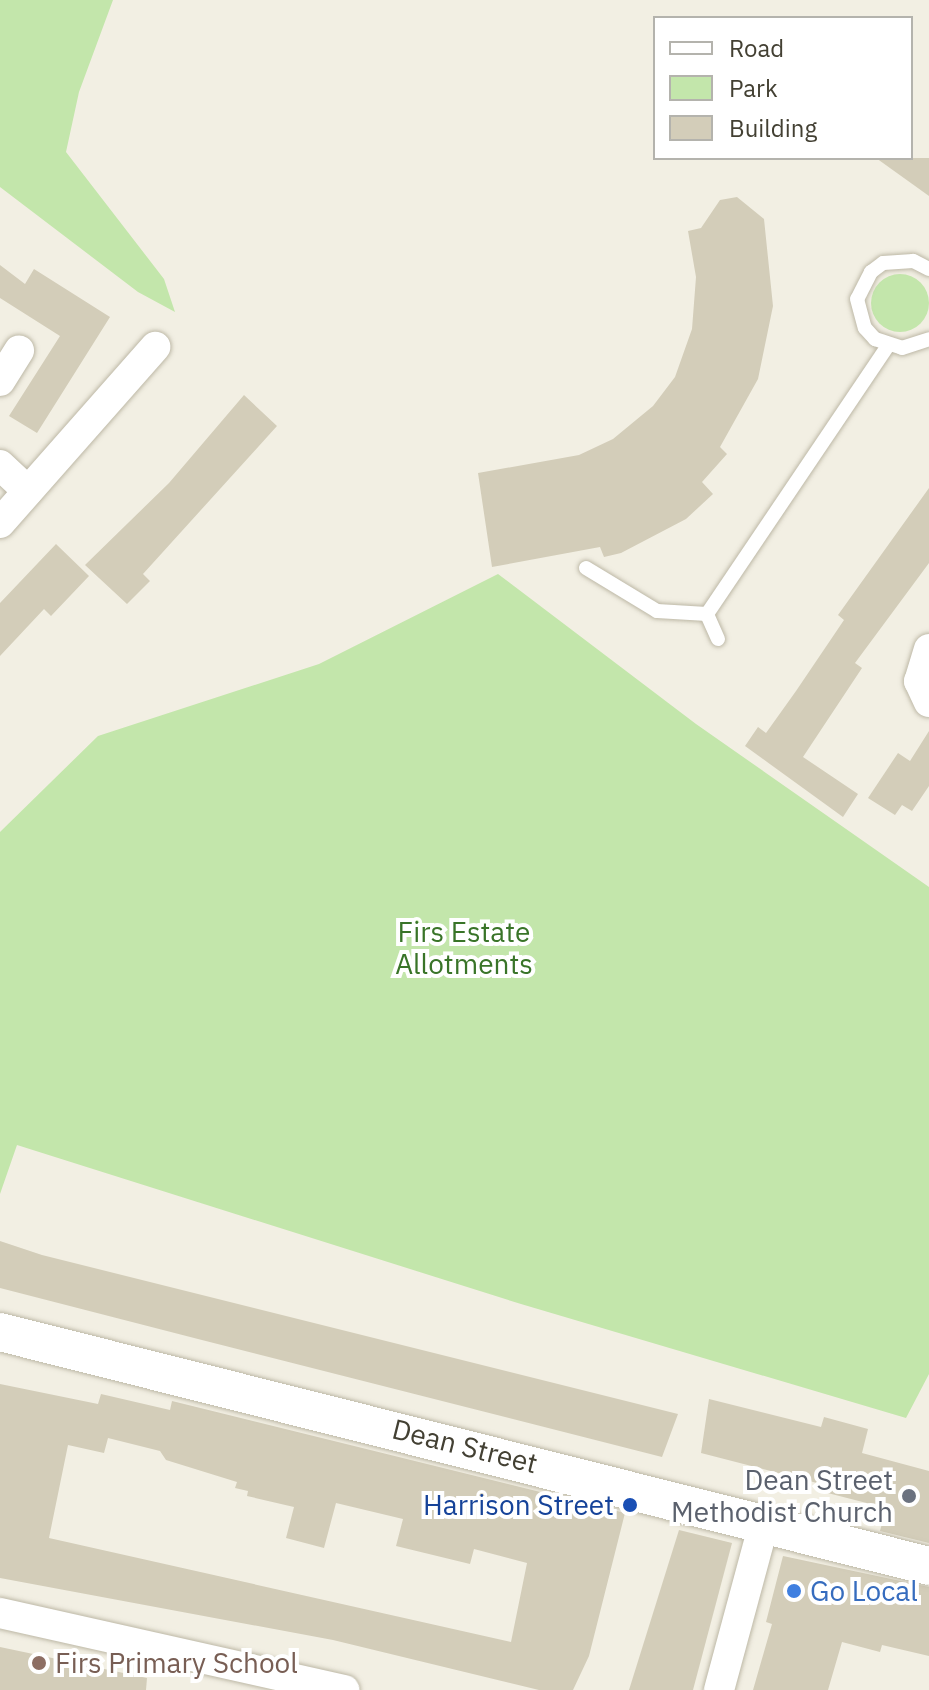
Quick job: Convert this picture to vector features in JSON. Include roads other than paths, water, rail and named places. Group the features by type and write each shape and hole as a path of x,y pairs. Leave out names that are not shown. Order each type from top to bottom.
{"street":[{"path":"0,523 155,347"},
{"path":"0,381 19,351"},
{"path":"0,465 28,491"},
{"path":"929,649 919,681 929,702"},
{"name":"Dean Street","path":"0,1332 929,1566"},
{"path":"719,1690 764,1523"},
{"path":"0,1613 345,1690"}],"lane":[{"path":"929,269 898,260 883,263 862,284 857,299 865,328 888,346 915,346 929,339"},
{"path":"707,614 888,346"},
{"path":"586,568 657,611 707,614"},
{"path":"707,614 718,639"}],"place":[{"name":"Dean Street Methodist Church","path":"909,1496"},
{"name":"Harrison Street","path":"630,1505"},
{"name":"Go Local","path":"794,1591"},
{"name":"Firs Primary School","path":"39,1663"}],"park label":[{"name":"Firs Estate Allotments","path":"464,948"}]}
